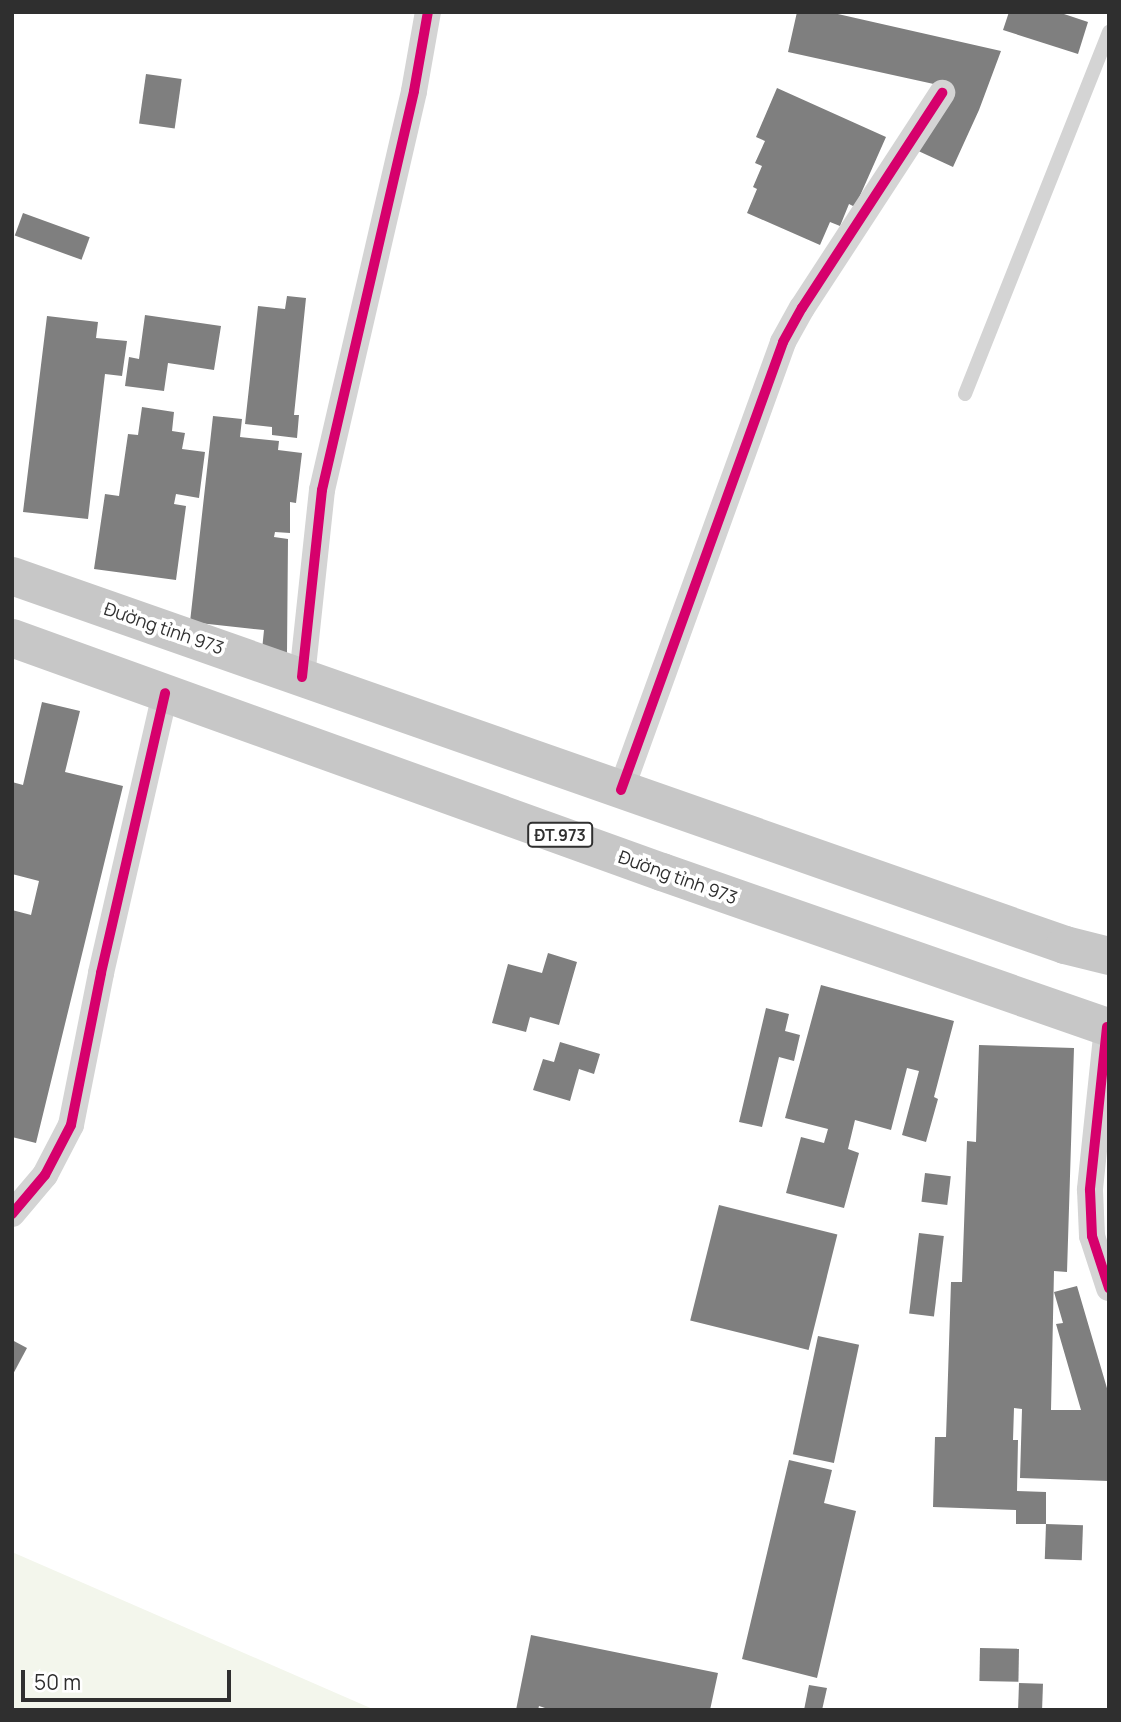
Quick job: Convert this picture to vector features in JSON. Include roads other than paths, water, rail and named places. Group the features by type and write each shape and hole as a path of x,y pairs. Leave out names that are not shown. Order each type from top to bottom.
{"main road":[{"name":"Đường tỉnh 973","path":"12,576 1065,945 1109,956"},
{"path":"23,642 50,589"},
{"name":"Đường tỉnh 973","path":"23,642 1108,1027"}],"street":[{"path":"302,677 322,490 414,91 428,12"},
{"path":"621,790 783,342 942,93"},
{"path":"12,1214 45,1175 72,1125 101,973 165,693"},
{"path":"1108,1027 1090,1190 1092,1236 1109,1288"}],"lane":[{"path":"965,394 1109,32"}]}
